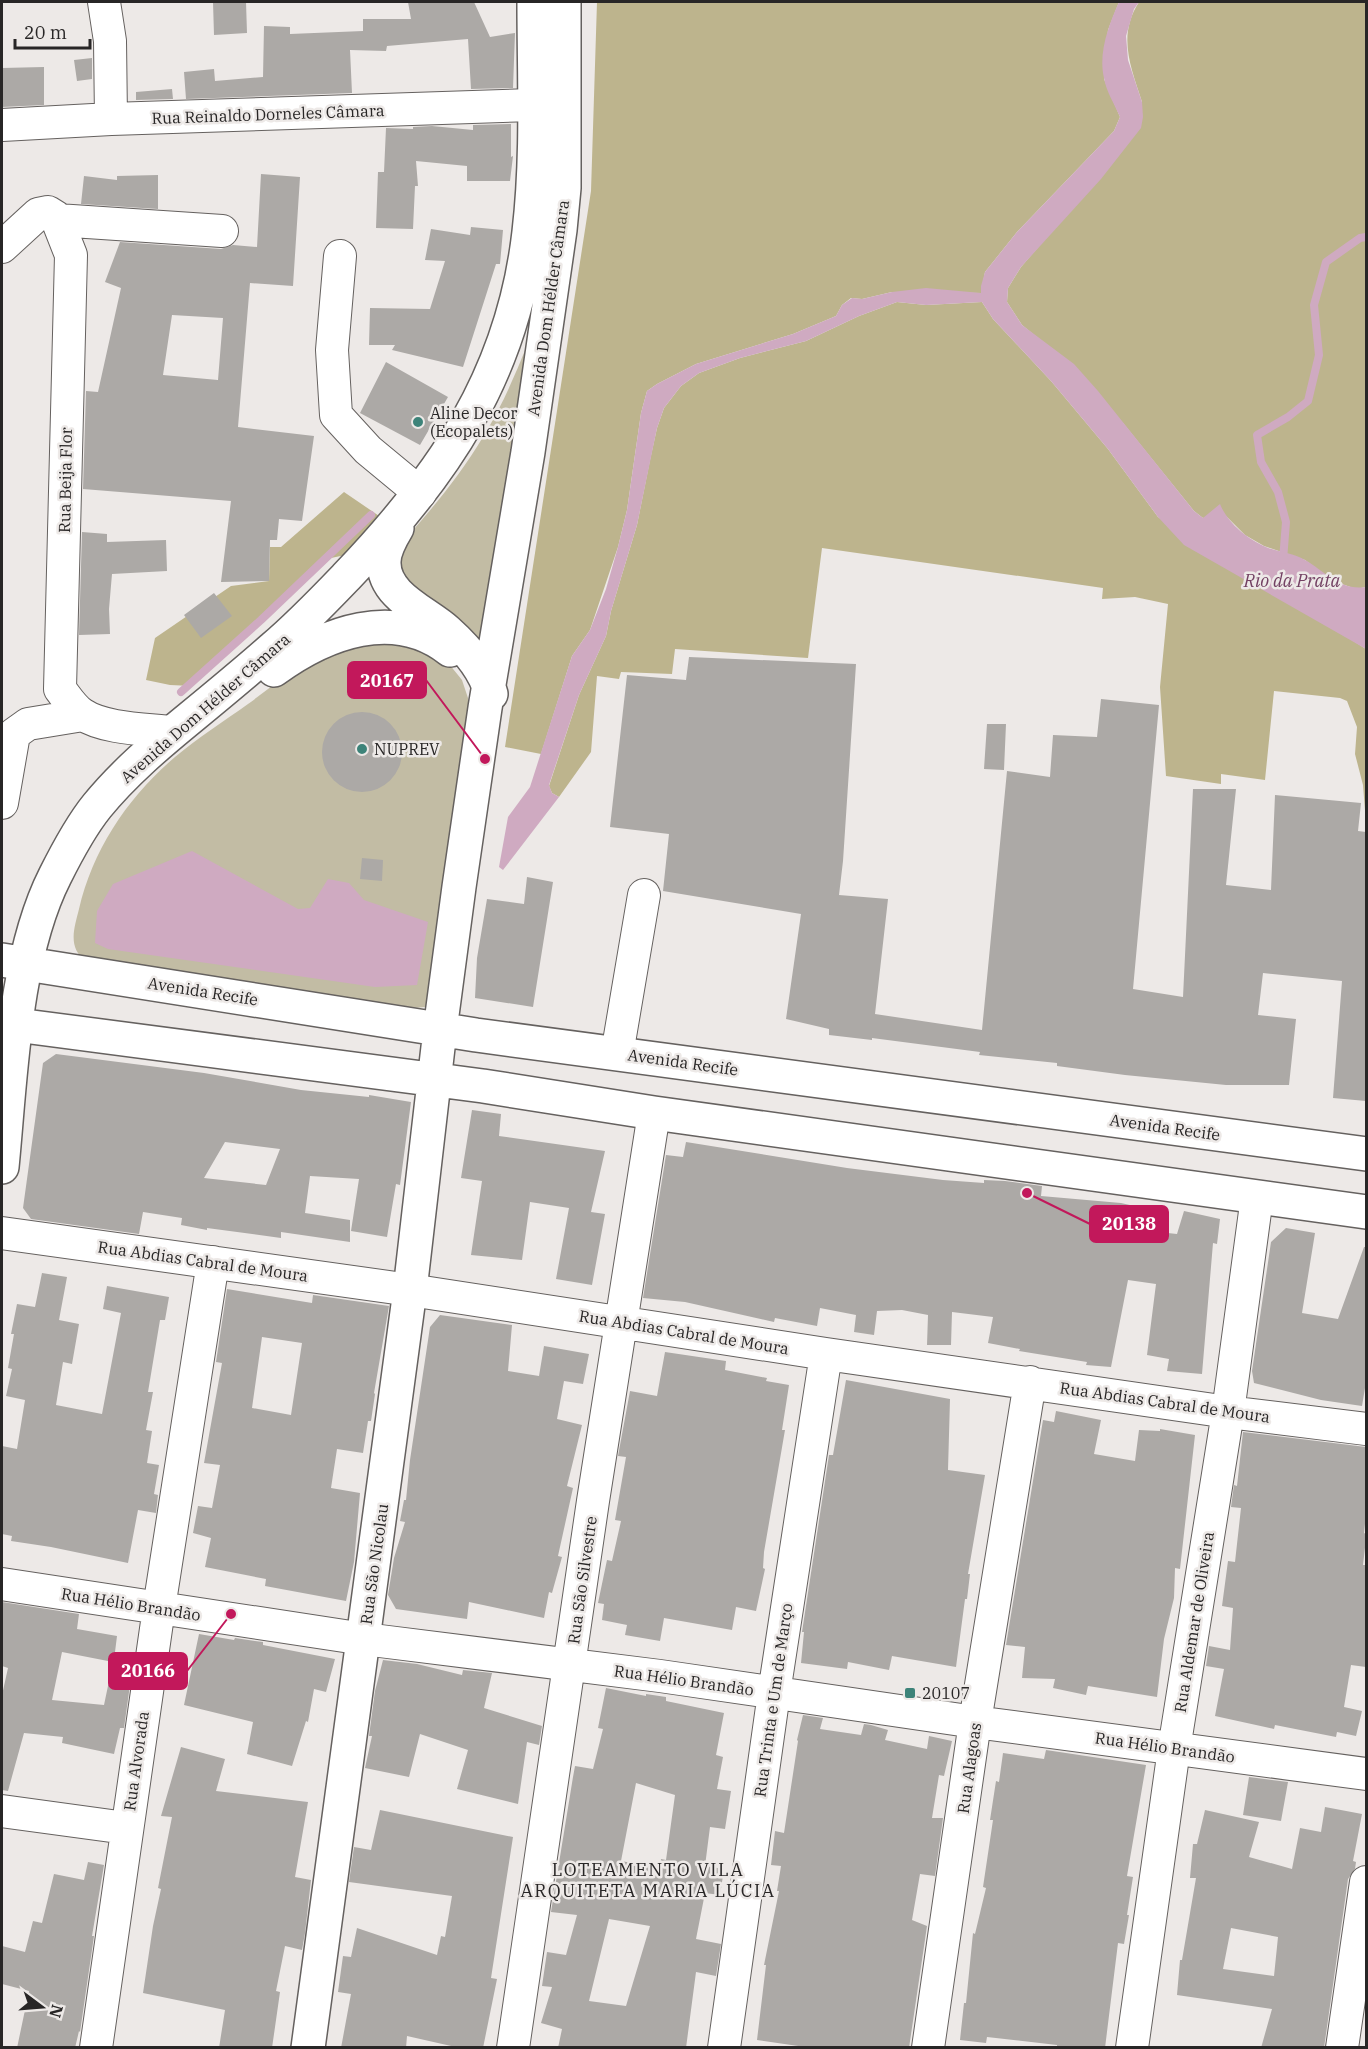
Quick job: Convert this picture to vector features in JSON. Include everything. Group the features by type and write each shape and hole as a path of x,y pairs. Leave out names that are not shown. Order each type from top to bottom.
{"main road":[{"name":"Avenida Dom Hélder Câmara","path":"2,1167 14,962 29,944 53,879 74,841 96,808 124,776 172,732 295,630 385,537 434,476 464,429 489,380 511,316 523,270 529,230 534,105 534,2"},
{"name":"Avenida Dom Hélder Câmara","path":"445,1082 487,695 528,452 560,230 564,188 564,2"},
{"name":"Avenida Dom Hélder Câmara","path":"414,501 387,546 384,562 386,576 392,587 447,630 466,649 487,695"},
{"path":"172,732 239,696 305,649 346,631 394,628 426,636 456,655 487,695"},
{"name":"Avenida Recife","path":"14,962 450,1031 1366,1154"},
{"path":"9,1024 445,1082 1366,1212"},
{"name":"Rua São Nicolau","path":"308,2048 410,1290 445,1082"}],"street":[{"path":"104,2 110,40 111,119"},
{"name":"Rua Reinaldo Dorneles Câmara","path":"2,125 111,119 534,105"},
{"path":"2,246 38,214 51,213 57,220 222,231"},
{"name":"Rua Beija Flor","path":"57,220 71,255 60,689 83,715"},
{"path":"340,256 332,350 336,416 414,501"},
{"path":"2,803 14,734 28,724 83,715 108,724 172,732"},
{"path":"617,1054 645,895"},
{"name":"Rua São Silvestre","path":"513,2048 620,1322 654,1113"},
{"name":"Rua Aldemar de Oliveira","path":"1132,2048 1174,1749 1228,1412 1257,1197"},
{"name":"Rua Abdias Cabral de Moura","path":"2,1233 410,1290 826,1354 1228,1412 1366,1429"},
{"name":"Rua Alvorada","path":"96,2048 126,1828 213,1262"},
{"name":"Rua Trinta e Um de Março","path":"724,2048 774,1693 826,1354"},
{"name":"Rua Alagoas","path":"928,2048 975,1722 1030,1382"},
{"name":"Rua Hélio Brandão","path":"2,1584 364,1639 1366,1774"},
{"path":"2,1811 126,1828"},
{"path":"1342,2048 1360,1971 1366,1882"}],"shaded area":[{"path":"597,2 1119,2 1108,30 1104,79 1120,117 1114,131 1017,232 985,272 981,293 892,292 862,299 851,298 842,305 836,316 793,334 696,364 647,391 641,413 627,510 618,547 590,630 572,656 541,754 505,747 591,191"},
{"path":"1139,2 1366,2 1366,587 1356,589 1342,584 1323,574 1305,560 1264,546 1245,535 1224,514 1203,518 1194,511 1123,423 1044,343 1022,325 1007,302 1008,288 1021,267 1040,245 1142,102 1130,64 1127,39 1132,15"},
{"path":"544,302 487,662 410,593 393,553 452,482 483,437 509,388"},
{"path":"897,302 926,305 982,302 993,319 1051,381 1108,449 1158,517 1366,649 1366,823 1363,785 1355,754 1357,727 1347,701 1340,698 1274,691 1265,780 1221,774 1221,784 1166,776 1160,687 1168,604 1135,597 1102,599 1103,588 822,548 808,658 675,649 672,674 621,672 619,679 597,676 591,752 559,797 552,793 549,786 579,695 606,636 611,611 637,525 657,428 664,408 681,386 699,373 740,358 806,341 859,316"},
{"path":"344,492 385,520 355,553 331,558 192,686 170,685 146,680 155,638 231,586 269,581 270,547 281,547"},
{"path":"376,635 445,659 462,680 470,704 430,1003 425,1007 414,1008 87,962 81,957 74,944 74,931 85,887 103,845 142,789 175,757 295,669 327,652"}],"water":[{"name":"Rio da Prata","path":"1119,2 1139,2 1134,9 1126,36 1128,60 1142,102 1141,128 1101,179 1021,267 1008,288 1007,302 1022,325 1074,364 1194,511 1203,518 1220,504 1233,523 1259,544 1300,558 1334,580 1348,586 1366,587 1366,649 1184,545 1158,517 1108,449 1051,381 993,319 982,302 926,305 897,302 859,316 806,341 740,358 699,373 681,386 664,408 657,428 637,525 611,611 606,636 579,695 549,785 552,793 559,797 503,870 499,867 508,817 530,787 572,656 590,630 606,589 627,510 641,413 647,391 696,364 793,334 836,316 842,305 852,298 862,299 892,292 926,288 981,293 985,272 1017,232 1114,131 1120,117 1105,83 1102,59 1108,29"},
{"path":"192,851 298,909 310,908 328,879 349,883 364,900 428,922 417,985 375,987 108,949 95,943 97,911 113,884"}],"building":[{"path":"213,2 246,2 247,33 214,35"},
{"path":"408,2 474,2 490,37 515,33 513,88 471,89 468,39 387,46 386,51 350,50 352,93 186,99 184,72 214,69 215,81 263,77 264,26 290,27 290,34 363,31 363,19 411,19"},
{"path":"92,58 92,79 77,81 74,60"},
{"path":"44,67 44,105 2,107 2,68"},
{"path":"172,89 173,99 136,100 136,92"},
{"path":"511,124 511,157 513,156 510,181 467,181 467,166 416,161 418,186 415,186 413,229 376,228 378,172 384,172 386,128 413,129 413,127 432,126 473,130 473,125"},
{"path":"261,174 300,177 293,286 250,283 238,427 314,436 302,521 279,519 277,540 270,540 269,581 221,582 231,501 83,489 86,391 98,392 121,288 105,282 120,242 221,249 233,245 257,247","holes":["172,315 223,318 218,380 163,375"]},
{"path":"158,175 158,209 81,204 84,176 117,180 117,176"},
{"path":"471,227 503,230 500,264 496,264 463,367 392,350 395,345 369,345 370,308 430,309 445,261 425,260 431,229 470,235"},
{"path":"386,362 448,397 420,445 360,413"},
{"path":"82,532 107,534 107,542 166,540 167,571 112,574 109,609 110,634 79,635"},
{"path":"214,593 232,616 201,638 184,615"},
{"path":"689,657 856,664 839,895 888,899 875,1014 982,1030 1007,771 1050,777 1053,735 1097,737 1101,699 1159,705 1133,989 1183,997 1193,789 1236,789 1226,885 1271,890 1275,795 1361,803 1358,831 1366,832 1366,1101 1333,1098 1342,981 1263,973 1258,1015 1296,1019 1289,1085 1226,1085 1125,1075 1057,1066 1057,1063 979,1055 980,1052 872,1038 872,1040 829,1035 829,1029 786,1019 801,914 663,891 669,834 610,827 627,675 686,680"},
{"name":"NUPREV","path":"362,712 377,715 390,724 399,737 402,752 399,767 390,780 377,789 362,792 347,789 334,780 325,767 322,752 325,737 334,724 347,715"},
{"path":"987,724 1006,724 1004,770 984,769"},
{"path":"362,858 383,860 382,881 360,879"},
{"path":"527,877 553,882 533,1007 475,998 477,958 487,899 524,904"},
{"path":"56,1054 204,1073 301,1090 369,1097 369,1095 411,1102 400,1185 396,1184 387,1237 351,1231 359,1179 310,1176 305,1213 350,1220 350,1242 281,1232 281,1238 207,1228 207,1230 181,1225 182,1218 143,1212 139,1234 31,1219 23,1208 43,1063","holes":["225,1142 280,1149 266,1185 204,1178"]},
{"path":"472,1110 501,1114 499,1136 605,1151 591,1212 605,1214 592,1285 556,1279 569,1208 530,1202 522,1260 471,1255 482,1181 461,1178"},
{"path":"686,1142 847,1168 943,1180 984,1183 984,1180 1005,1181 1042,1186 1041,1196 1121,1203 1143,1208 1140,1230 1177,1234 1184,1211 1220,1219 1217,1244 1213,1243 1202,1374 1167,1371 1169,1359 1147,1355 1156,1284 1128,1280 1111,1367 1086,1365 1087,1362 1019,1351 1020,1349 988,1343 993,1317 952,1312 951,1345 927,1345 928,1315 902,1310 877,1311 874,1335 854,1332 856,1315 820,1308 817,1326 775,1318 774,1322 685,1302 643,1298 666,1155 683,1157"},
{"path":"1286,1228 1315,1233 1302,1313 1338,1319 1364,1247 1366,1247 1366,1388 1362,1406 1321,1400 1254,1383 1252,1371 1271,1242"},
{"path":"42,1273 67,1277 59,1320 79,1324 72,1364 63,1362 56,1405 102,1414 121,1313 103,1309 107,1286 169,1297 165,1320 160,1320 148,1392 153,1392 146,1430 152,1431 147,1463 159,1465 154,1494 158,1495 156,1513 138,1510 128,1563 11,1541 12,1536 2,1534 2,1446 17,1449 25,1400 6,1396 12,1369 8,1368 14,1334 11,1334 17,1304 35,1307"},
{"path":"227,1289 312,1303 313,1295 389,1306 371,1421 368,1421 363,1453 337,1449 331,1488 360,1493 354,1562 346,1601 265,1586 266,1579 205,1567 211,1538 193,1533 198,1506 212,1508 220,1465 204,1463 222,1363 216,1362","holes":["262,1337 302,1343 291,1415 252,1408"]},
{"path":"440,1315 512,1325 508,1371 539,1376 544,1346 589,1354 583,1384 564,1381 557,1419 582,1425 567,1486 573,1488 558,1556 562,1557 552,1593 549,1592 544,1618 469,1602 467,1619 396,1609 388,1595 394,1558 405,1522 400,1521 404,1500 406,1500 430,1327"},
{"path":"665,1352 726,1361 725,1370 789,1385 782,1430 785,1430 764,1552 763,1568 765,1569 756,1611 736,1607 732,1630 664,1618 660,1641 625,1635 627,1625 602,1620 604,1604 598,1603 607,1560 612,1561 621,1521 615,1520 626,1457 618,1456 630,1391 657,1396"},
{"path":"846,1380 950,1399 948,1470 985,1475 968,1574 970,1574 967,1599 965,1599 956,1667 892,1656 889,1670 848,1662 847,1669 801,1663 804,1632 802,1632 829,1455 833,1455"},
{"path":"1056,1411 1101,1420 1094,1454 1135,1461 1139,1430 1160,1431 1160,1429 1195,1435 1180,1569 1175,1568 1174,1598 1164,1639 1157,1697 1088,1686 1086,1695 1053,1688 1055,1679 1022,1678 1025,1647 1006,1645 1043,1420 1054,1422"},
{"path":"1243,1432 1366,1447 1364,1533 1366,1539 1363,1565 1366,1565 1366,1667 1351,1665 1344,1707 1362,1711 1356,1736 1337,1732 1336,1737 1275,1725 1274,1729 1215,1716 1224,1669 1206,1666 1209,1646 1230,1650 1233,1608 1222,1606 1228,1561 1235,1562 1241,1508 1231,1507 1234,1485 1237,1486"},
{"path":"2,1602 79,1614 77,1629 117,1636 115,1652 134,1656 124,1728 120,1728 114,1754 62,1743 63,1737 24,1733 8,1791 2,1790 2,1695 8,1668 2,1666","holes":["62,1652 113,1662 104,1705 52,1700"]},
{"path":"199,1634 263,1642 263,1645 335,1659 326,1692 314,1689 308,1722 306,1721 292,1766 247,1754 253,1722 184,1705"},
{"path":"383,1660 417,1664 462,1675 463,1670 492,1673 484,1708 542,1726 539,1745 527,1742 518,1804 457,1789 468,1750 420,1734 409,1777 365,1768 372,1736 369,1736 375,1691"},
{"path":"606,1688 646,1696 646,1694 666,1697 666,1701 724,1713 716,1755 723,1757 717,1789 731,1791 725,1829 710,1827 705,1866 724,1869 720,1895 705,1893 696,1939 721,1944 716,1976 696,1972 686,2048 558,2048 562,2029 541,2023 552,1987 542,1986 547,1952 566,1955 577,1915 551,1912 575,1766 593,1769 603,1729 598,1728","holes":["636,1783 675,1795 666,1860 661,1859 660,1868 621,1861","609,1919 650,1926 626,2006 589,2001"]},
{"path":"803,1715 823,1718 820,1729 861,1735 864,1724 871,1725 888,1730 885,1740 927,1749 929,1736 952,1741 944,1776 939,1775 932,1818 943,1818 935,1876 920,1874 912,1920 927,1926 909,2048 812,2048 757,2040 766,1965 764,1965 779,1891 777,1891 781,1866 771,1865 775,1831 784,1833 797,1740"},
{"path":"181,1747 225,1759 216,1791 308,1802 295,1877 311,1880 305,1933 302,1950 285,1946 276,1991 280,1992 272,2048 219,2048 225,2010 143,1993 161,1889 158,1888 172,1817 161,1816"},
{"path":"1046,1750 1146,1765 1127,1876 1133,1877 1127,1915 1129,1915 1124,1944 1118,1943 1105,2048 1057,2048 1057,2045 987,2037 986,2043 960,2040 973,1933 975,1934 986,1888 983,1887 993,1820 990,1820 1003,1753 1044,1759"},
{"path":"1249,1777 1288,1782 1281,1821 1243,1815"},
{"path":"1325,1807 1362,1814 1353,1861 1356,1862 1355,1869 1348,1879 1324,2048 1261,2048 1272,2009 1177,1995 1180,1960 1182,1960 1196,1878 1190,1878 1193,1844 1197,1844 1205,1810 1259,1822 1249,1857 1292,1869 1300,1828 1321,1832","holes":["1231,1928 1278,1937 1274,1976 1223,1969"]},
{"path":"380,1810 513,1837 491,1978 497,1979 483,2048 460,2048 407,2036 406,2048 341,2048 351,1994 338,1992 343,1956 351,1957 357,1928 437,1955 441,1936 445,1937 452,1896 349,1882 354,1847 371,1850"},
{"path":"88,1862 104,1865 80,2032 75,2048 17,2048 29,1991 2,1984 2,1946 25,1952 33,1921 42,1923 54,1874 84,1880"}],"waterway":[{"path":"1283,560 1286,522 1278,492 1261,462 1257,435 1288,417 1308,401 1319,355 1314,305 1326,262 1360,238 1366,237"},
{"path":"181,692 261,620 371,515"}],"place":[{"name":"Aline Decor (Ecopalets)","path":"418,422"},
{"name":"NUPREV","path":"362,749"},
{"name":"20167","path":"485,759"},
{"name":"20138","path":"1027,1193"},
{"name":"20166","path":"231,1614"},
{"name":"20107","path":"910,1693"}],"district":[{"name":"LOTEAMENTO VILA ARQUITETA MARIA LÚCIA","path":"648,1879"}]}
